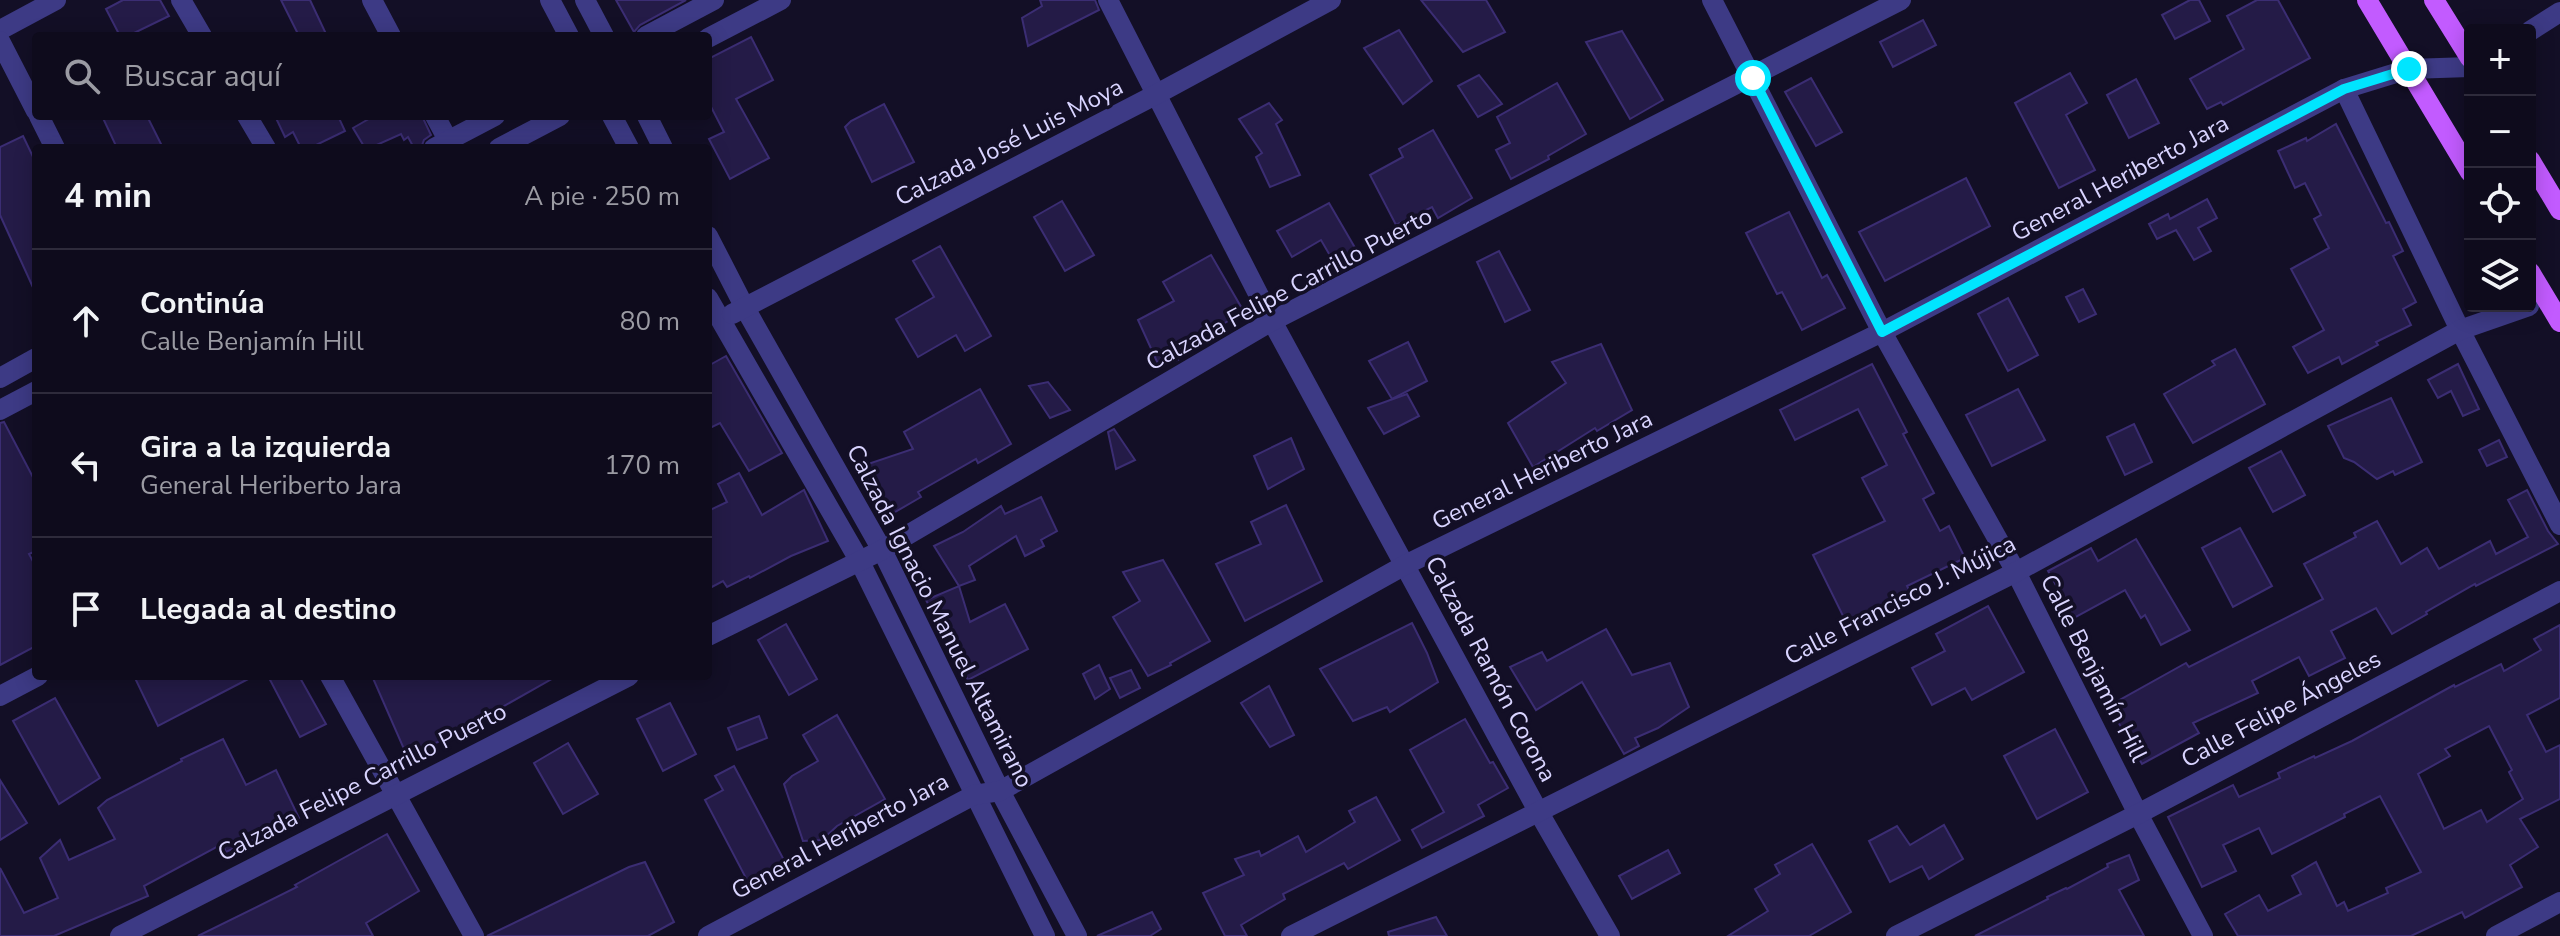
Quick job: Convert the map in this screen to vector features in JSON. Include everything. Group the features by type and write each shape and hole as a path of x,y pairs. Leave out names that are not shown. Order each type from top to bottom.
{"main road":[{"path":"2367,0 2468,168"},
{"path":"2434,0 2464,48"},
{"path":"2535,168 2560,210"},
{"path":"2541,302 2560,322"}],"street":[{"path":"0,30 56,0"},
{"path":"181,0 200,32"},
{"path":"372,0 389,32"},
{"path":"550,0 567,32"},
{"path":"585,0 602,32"},
{"path":"654,32 714,0"},
{"path":"712,36 781,0"},
{"name":"Calzada Ramón Corona","path":"1108,0 1272,321 1538,811 1610,936"},
{"name":"Calzada José Luis Moya","path":"714,322 1157,94 1331,0"},
{"name":"Calle Benjamín Hill","path":"1712,0 1882,332 2016,572 2203,936"},
{"name":"Calzada Felipe Carrillo Puerto","path":"712,634 882,550 1272,321 1901,0"},
{"path":"2536,27 2560,12"},
{"path":"0,41 32,103"},
{"name":"General Heriberto Jara","path":"708,936 974,795 1000,791 1405,565 1882,332 2344,89 2409,69 2464,67"},
{"path":"2344,89 2460,330 2560,525"},
{"path":"41,120 53,144"},
{"path":"249,120 264,144"},
{"path":"436,120 441,144 487,120"},
{"path":"507,144 552,120"},
{"path":"614,120 627,144"},
{"path":"649,120 661,144"},
{"name":"Calzada Ignacio Manuel Altamirano","path":"712,244 882,550 1000,791 1077,936"},
{"name":"Calle Francisco J. Mújica","path":"1291,936 2016,572 2460,330 2541,302"},
{"name":"Calzada Ignacio Manuel Altamirano","path":"714,322 859,560 1045,936"},
{"path":"0,378 32,360"},
{"path":"0,410 32,393"},
{"name":"Calle Felipe Ángeles","path":"1896,936 2138,814 2560,591"},
{"path":"0,696 32,679"},
{"path":"332,680 474,936"},
{"name":"Calzada Felipe Carrillo Puerto","path":"120,936 621,680"},
{"path":"2496,936 2560,902"}],"building":[{"path":"123,0 160,0 169,16 136,32 118,32 106,9"},
{"path":"281,0 310,0 325,32 297,32"},
{"path":"616,0 686,0 640,25 634,32"},
{"path":"1040,0 1095,0 1099,10 1028,46 1022,18 1042,6"},
{"path":"1421,0 1486,0 1505,32 1463,52"},
{"path":"2190,0 2199,0 2210,21 2175,39 2162,15"},
{"path":"2257,0 2278,0 2310,58 2223,105 2221,102 2207,109 2190,79 2244,49 2227,16"},
{"path":"1923,20 1936,45 1893,67 1880,42"},
{"path":"1399,30 1432,81 1403,104 1364,48"},
{"path":"1622,31 1663,100 1630,119 1586,42"},
{"path":"751,37 773,80 736,99 769,158 730,179 709,139 724,132 712,109 712,57"},
{"path":"2070,73 2087,103 2066,115 2095,170 2059,188 2015,103"},
{"path":"1479,75 1502,104 1478,117 1458,86"},
{"path":"1811,78 1842,132 1816,146 1785,92"},
{"path":"2136,79 2159,123 2129,138 2107,95"},
{"path":"1557,83 1586,134 1548,156 1549,159 1511,179 1496,150 1510,143 1497,117"},
{"path":"1269,103 1282,120 1276,124 1300,175 1270,187 1256,157 1262,153 1239,119"},
{"path":"884,104 914,162 872,182 845,127"},
{"path":"104,120 149,120 161,144 115,144"},
{"path":"277,120 340,120 345,131 318,144 299,144 293,132 285,137"},
{"path":"367,120 424,120 431,135 422,144 412,144 408,137 404,140 401,134 379,144 363,144 353,128"},
{"path":"2336,124 2403,251 2393,256 2416,302 2403,309 2411,325 2376,342 2378,345 2342,364 2339,357 2308,373 2293,347 2324,330 2291,269 2329,248 2314,219 2321,215 2305,183 2295,188 2278,151 2306,138 2307,141"},
{"path":"1433,130 1472,198 1438,218 1432,207 1396,225 1370,175 1403,157 1399,149"},
{"path":"23,136 32,155 32,285 0,215 0,147"},
{"path":"1966,178 1990,226 1885,281 1859,232"},
{"path":"2207,199 2217,218 2198,228 2211,251 2194,260 2176,230 2157,239 2149,224 2168,214 2170,219"},
{"path":"1062,201 1094,255 1065,271 1034,217"},
{"path":"1329,203 1361,258 1339,271 1321,240 1292,257 1277,231"},
{"path":"1789,212 1822,278 1827,275 1845,308 1802,330 1782,292 1777,294 1746,233"},
{"path":"940,246 991,336 965,351 956,335 918,357 896,319 934,297 913,261"},
{"path":"1499,251 1530,310 1505,322 1477,262"},
{"path":"1211,255 1244,312 1174,352 1178,360 1159,366 1138,320 1174,301 1163,282"},
{"path":"2083,289 2096,314 2079,322 2066,297"},
{"path":"2008,298 2038,355 2008,371 1978,314"},
{"path":"1408,342 1427,381 1392,399 1369,361"},
{"path":"1601,344 1632,410 1597,431 1595,428 1533,467 1508,423 1566,383 1552,362"},
{"path":"2235,349 2265,404 2193,443 2164,394 2215,365 2212,361"},
{"path":"726,356 782,453 749,471 720,423 712,427 712,364"},
{"path":"1872,364 1934,493 1923,499 1940,531 1949,526 1965,558 1907,586 1911,594 1847,624 1813,555 1885,521 1862,478 1887,465 1858,409 1795,440 1780,410"},
{"path":"2458,364 2479,409 2463,416 2451,391 2438,398 2428,380"},
{"path":"1048,382 1070,410 1050,418 1029,386"},
{"path":"980,389 1011,444 978,463 976,459 918,492 921,497 890,515 862,466 913,449 904,432"},
{"path":"2018,389 2045,440 1992,466 1966,415"},
{"path":"1407,394 1419,416 1384,434 1368,408"},
{"path":"2391,398 2422,462 2395,475 2393,471 2377,479 2344,458 2328,426"},
{"path":"4,422 32,475 32,553 29,554 32,560 32,648 0,665 0,423"},
{"path":"2134,424 2152,462 2125,475 2107,437"},
{"path":"1114,429 1135,460 1116,469 1108,432"},
{"path":"1291,438 1304,469 1268,489 1254,456"},
{"path":"2499,440 2507,457 2487,466 2479,450"},
{"path":"2281,451 2305,495 2273,512 2249,468"},
{"path":"739,473 762,515 804,490 828,541 750,578 727,587 723,581 712,587 712,509 727,502 718,484"},
{"path":"2527,490 2558,544 2475,584 2392,634 2376,608 2331,631 2345,658 2309,676 2299,657 2252,681 2258,693 2193,723 2199,733 2142,764 2109,706 2186,663 2189,667 2323,599 2304,564 2356,537 2354,533 2377,521 2401,564 2427,548 2439,569 2490,541 2496,554 2528,537 2508,500"},
{"path":"1041,497 1057,531 1041,540 1044,546 1025,556 1016,536 969,566 975,580 959,586 934,546 963,532 1001,506 1005,514"},
{"path":"1286,505 1322,581 1245,621 1216,564 1261,544 1251,522"},
{"path":"2240,528 2272,586 2233,607 2202,548"},
{"path":"2136,539 2190,630 2161,645 2145,615 2141,618 2125,590 2074,618 2048,571 2091,548 2098,561"},
{"path":"1163,560 1210,641 1148,676 1113,617 1140,601 1123,572"},
{"path":"959,586 970,622 1005,604 1028,649 968,680 926,600"},
{"path":"1988,606 2024,672 1972,700 1965,688 1932,705 1912,668 1945,651 1936,634"},
{"path":"1412,623 1438,682 1390,712 1387,707 1353,721 1320,669"},
{"path":"786,624 817,679 789,695 758,640"},
{"path":"2560,625 2560,698 2527,715 2546,752 2560,745 2560,799 2520,819 2538,847 2510,865 2522,887 2465,918 2462,912 2411,936 2238,936 2225,914 2259,895 2268,911 2301,894 2292,876 2316,862 2337,906 2344,902 2348,911 2388,893 2386,888 2421,872 2380,796 2272,854 2259,828 2223,845 2236,871 2202,887 2168,817 2233,785 2239,797 2280,778 2278,773 2352,741 2454,685 2501,664 2504,671 2541,650 2534,639","holes":["2489,726 2512,770 2509,772 2523,799 2487,822 2481,810 2444,829 2418,774 2450,756 2445,749"]},
{"path":"1606,629 1632,675 1670,663 1689,707 1658,728 1635,738 1639,746 1624,754 1582,682 1536,710 1510,667 1542,652 1547,661"},
{"path":"1099,665 1110,689 1095,699 1083,674"},
{"path":"1131,670 1140,688 1120,698 1110,678"},
{"path":"136,680 246,680 158,726"},
{"path":"270,680 301,680 326,724 300,737"},
{"path":"374,680 550,680 451,736 407,756"},
{"path":"1269,686 1294,735 1270,747 1241,703"},
{"path":"55,698 100,778 59,804 13,721"},
{"path":"670,703 696,754 663,771 637,719"},
{"path":"837,715 885,799 837,826 822,840 803,841 784,784 818,761 803,735"},
{"path":"759,716 767,738 737,750 728,728"},
{"path":"1465,719 1508,788 1478,805 1484,816 1422,848 1412,830 1444,812 1410,750"},
{"path":"2055,729 2088,792 2037,819 2004,756"},
{"path":"223,739 246,785 276,770 299,818 226,852 222,844 144,886 148,896 54,936 0,936 0,868 24,913 58,898 40,858 60,840 69,860 115,839 98,808 181,759"},
{"path":"568,743 598,794 563,814 534,763"},
{"path":"734,766 785,862 748,882 705,800 723,790 715,776"},
{"path":"0,780 27,823 0,840"},
{"path":"1376,797 1400,840 1348,869 1344,863 1283,894 1285,899 1241,925 1247,936 1225,936 1203,893 1244,875 1235,859 1259,851 1261,856 1298,836 1306,852 1355,822 1349,811"},
{"path":"1944,825 1963,859 1929,879 1922,866 1890,882 1869,841 1897,826 1910,845"},
{"path":"387,834 419,891 366,923 373,936 198,936 297,887 295,885"},
{"path":"1812,844 1851,912 1809,936 1728,936 1768,911 1755,889 1780,874 1775,865"},
{"path":"1668,850 1680,873 1632,899 1619,876"},
{"path":"2129,855 2139,880 2119,890 2144,936 1975,936 2108,867 2107,864"},
{"path":"645,862 674,922 648,936 487,936 629,867"},
{"path":"1152,912 1161,929 1150,936 1097,936"},
{"path":"1436,917 1447,936 1389,936 1388,932"}],"route":[{"path":"1753,78 1882,332 2344,89 2409,69"}]}
